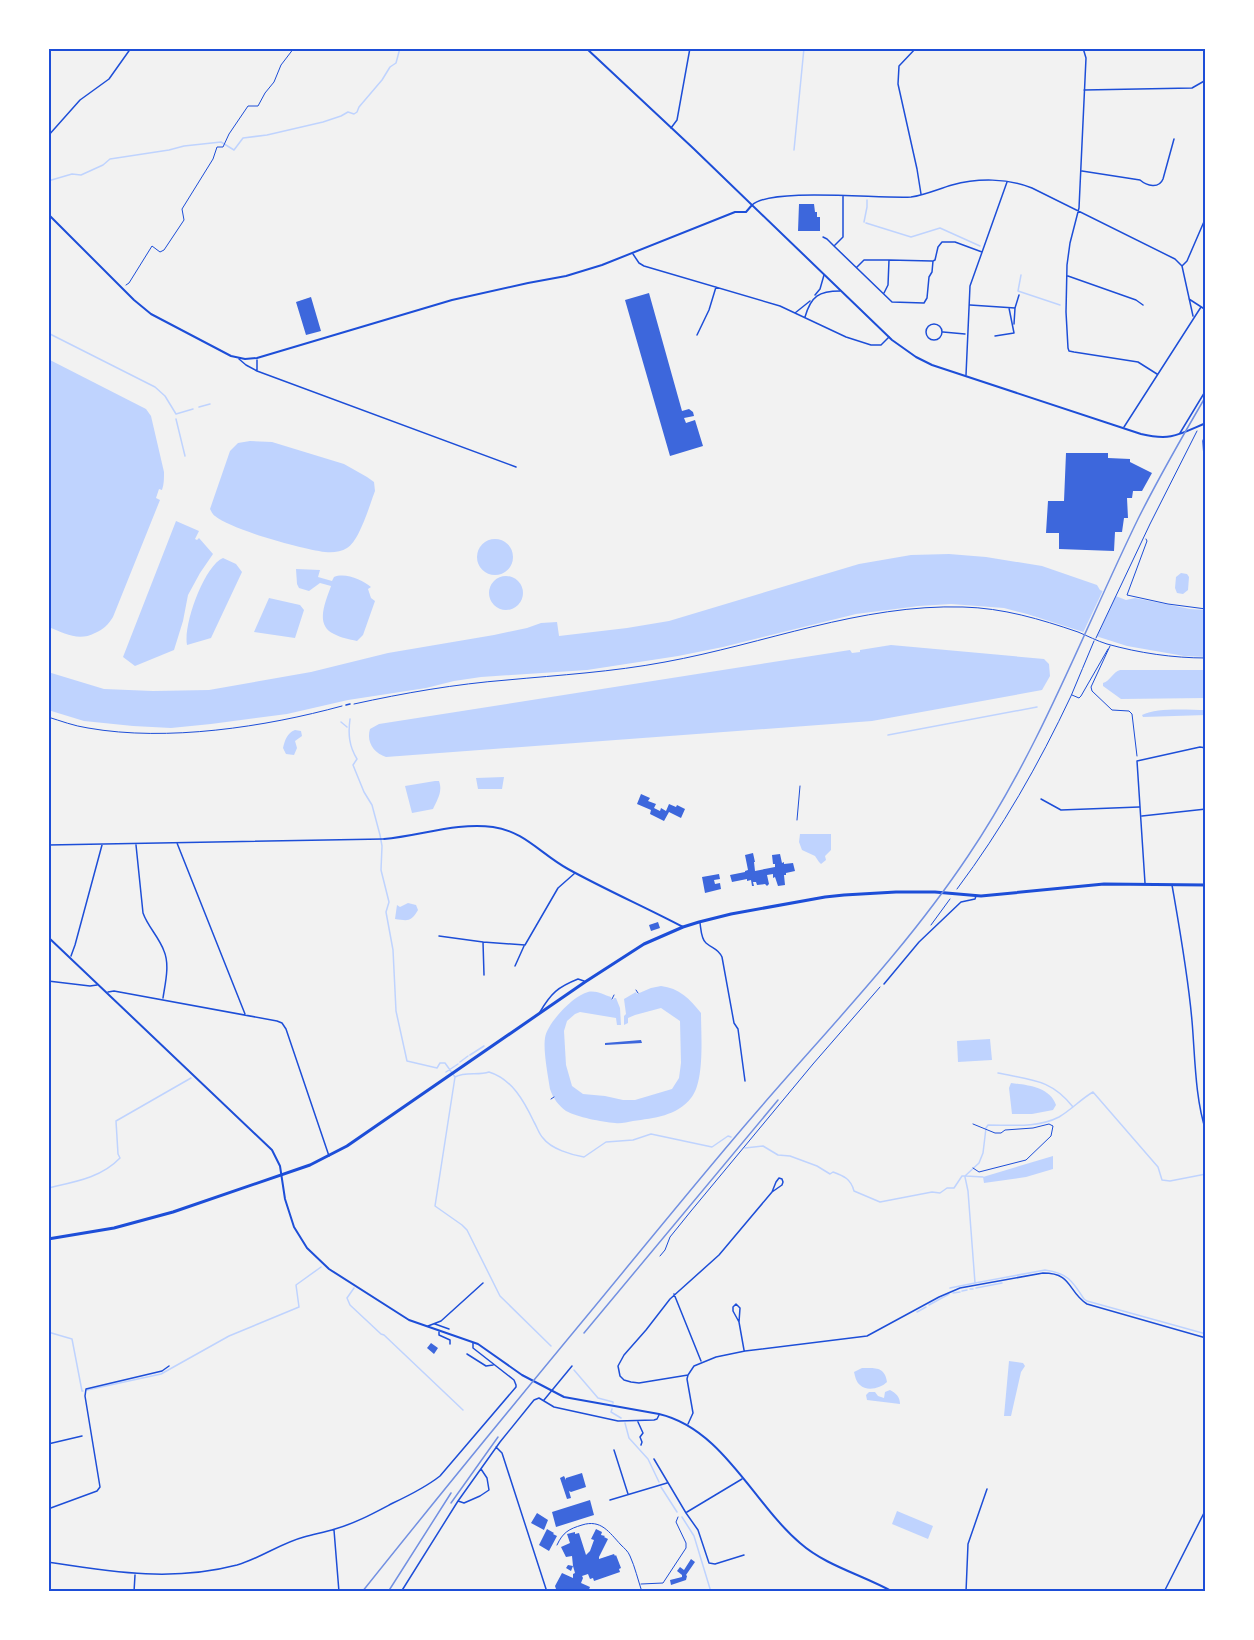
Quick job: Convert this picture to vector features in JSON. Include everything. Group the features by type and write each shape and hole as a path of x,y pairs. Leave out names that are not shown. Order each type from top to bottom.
{"main road":[{"path":"48,1239 144,1221 282,1176 329,1156 644,944 699,922 731,914 835,896 935,892 976,896 1104,884 1206,885"}],"street":[{"path":"48,136 80,100 109,79 131,48"},
{"path":"586,48 890,337 923,362 1151,436 1179,435 1206,423"},
{"path":"671,128 676,121 690,48"},
{"path":"916,48 899,66 898,84 921,196"},
{"path":"1083,48 1086,57 1081,171 1078,211 1067,265 1068,348 1069,351 1138,362 1157,374"},
{"path":"1084,90 1192,88 1206,80"},
{"path":"1081,171 1140,180 1145,184 1155,186 1162,182 1174,139"},
{"path":"966,376 970,286 1007,181"},
{"path":"239,359 257,358 452,300 566,276 602,265 735,212 746,212 758,200 793,195 921,196 960,183 1007,181 1029,187 1174,259 1182,266 1193,317"},
{"path":"834,246 843,237 843,196"},
{"path":"48,214 138,304 154,316 223,353 239,359 257,371 516,467"},
{"path":"1182,266 1187,261 1206,217"},
{"path":"823,237 892,302 924,303 927,298 928,277 932,272 938,247 942,242 955,242 982,252"},
{"path":"633,253 639,263 644,266 771,303 846,337 871,345 881,345 890,337"},
{"path":"856,267 864,260 933,261"},
{"path":"883,293 888,285 889,260"},
{"path":"805,318 807,309 820,289 825,274"},
{"path":"1067,276 1136,300 1143,305"},
{"path":"697,335 709,310 716,287"},
{"path":"795,313 825,291 842,291"},
{"path":"1013,325 1019,295"},
{"path":"1189,299 1206,310"},
{"path":"969,305 1015,308"},
{"path":"1124,428 1201,307"},
{"path":"995,336 1014,333 1009,308"},
{"path":"933,324 938,325 942,332 940,338 935,340 929,338 927,333 928,327 933,324"},
{"path":"942,332 967,334"},
{"path":"257,358 257,371"},
{"path":"1179,435 1206,390"},
{"path":"1206,433 1203,441 1206,484"},
{"path":"346,705 350,704"},
{"path":"1145,884 1137,761 1200,747 1206,748"},
{"path":"1041,799 1061,810 1140,807"},
{"path":"1141,816 1206,809"},
{"path":"48,845 379,840 409,837 438,830 493,826 518,834 575,873 683,927"},
{"path":"177,843 245,1015"},
{"path":"69,957 75,945 102,844"},
{"path":"136,844 143,913 163,947 166,957 163,1000"},
{"path":"515,966 558,888 575,873"},
{"path":"1171,884 1183,946 1199,1095 1206,1131"},
{"path":"884,984 919,942 961,902 975,899 976,896"},
{"path":"699,922 704,940 717,949 722,957 734,1023 738,1029 745,1081"},
{"path":"439,936 525,945"},
{"path":"48,937 272,1150 282,1176 291,1220 302,1241 329,1269 409,1320 473,1342 526,1378 556,1393 571,1399 659,1414 688,1425 707,1439 782,1525 808,1550 891,1591"},
{"path":"483,942 484,975"},
{"path":"537,1015 549,995 578,979 585,982"},
{"path":"48,981 90,986 98,984"},
{"path":"107,993 110,990 277,1021 285,1027 329,1156"},
{"path":"688,1375 639,1383 631,1382 623,1379 618,1371 618,1364 674,1294 719,1255 772,1192"},
{"path":"688,1425 693,1413 687,1379 694,1366 702,1362 745,1351 867,1336 960,1288 1042,1273 1053,1273 1064,1278 1087,1304 1206,1338"},
{"path":"425,1327 441,1321 483,1283"},
{"path":"674,1294 702,1362"},
{"path":"739,1322 733,1311 736,1304 740,1308 739,1322 745,1351"},
{"path":"434,1324 449,1329"},
{"path":"439,1331 439,1335 450,1340 450,1344"},
{"path":"48,1562 135,1574 191,1574 221,1569 247,1562 302,1537 334,1530 358,1521 430,1484 440,1476 516,1387 513,1380 473,1348 473,1342"},
{"path":"467,1354 486,1366 493,1365"},
{"path":"48,1509 97,1491 100,1487 85,1396 86,1389 162,1371 169,1366"},
{"path":"544,1401 572,1366"},
{"path":"401,1592 458,1501 496,1447 534,1400 539,1398 554,1407 618,1421 656,1420 659,1414"},
{"path":"638,1421 643,1433 640,1437 641,1445"},
{"path":"48,1444 82,1436"},
{"path":"496,1447 502,1453 547,1592"},
{"path":"614,1450 628,1494"},
{"path":"654,1459 698,1530 709,1563 715,1564 744,1555"},
{"path":"458,1501 464,1503 489,1490 487,1478 481,1469"},
{"path":"686,1513 742,1478"},
{"path":"610,1500 668,1483"},
{"path":"966,1592 968,1545 987,1489"},
{"path":"1164,1592 1206,1509"},
{"path":"334,1530 339,1592"},
{"path":"134,1592 135,1574"}],"lane":[{"path":"639,1584 663,1583 685,1550 686,1543 676,1522 678,1517"},
{"path":"557,1545 561,1536 572,1528 593,1523 601,1525 630,1554 642,1592"}],"path":[{"path":"123,289 152,246 160,252 164,250 184,220 182,209 213,159 217,147 224,146 229,134 248,106 258,105 274,82 281,65 294,48"},
{"path":"957,890 994,837 1029,779 1072,694 1144,537 1197,432"},
{"path":"1144,537 1147,541 1127,595 1206,609"},
{"path":"350,704 467,684 609,671 663,663 844,619 912,608 963,607 1006,611 1029,616 1111,645 1166,656 1206,658"},
{"path":"1072,694 1079,698 1081,696 1111,645"},
{"path":"1111,645 1091,687 1092,691 1112,710 1129,711 1132,714 1137,761"},
{"path":"48,717 80,727 100,730 144,733 187,732 290,718 346,705"},
{"path":"797,820 800,786"},
{"path":"932,924 950,898"},
{"path":"660,1256 670,1237 813,1064 884,984"},
{"path":"612,999 614,995"},
{"path":"550,1099 554,1097"},
{"path":"972,1124 996,1133 1049,1124 1053,1126 1051,1136 1026,1160 979,1172 973,1168"}],"water":[{"path":"48,359 146,409 151,416 164,472 162,490 159,489 156,498 160,500 113,617 101,630 83,637 72,636 48,627"},
{"path":"272,442 344,464 374,482 375,491 367,513 360,531 351,544 336,552 314,550 251,533 214,515 210,509 230,451 238,443"},
{"path":"176,521 199,531 195,539 199,538 213,554 188,595 174,650 135,666 123,657"},
{"path":"495,539 507,545 513,557 507,569 495,575 483,569 477,557 483,545"},
{"path":"949,554 1042,566 1097,585 1100,590 1126,600 1135,598 1206,610 1206,657 1184,656 1127,646 1004,608 951,604 856,614 678,656 587,670 481,677 348,700 287,714 211,724 171,728 133,726 84,721 48,710 48,672 104,689 209,690 311,672 388,653 494,635 541,623 557,622 559,636 669,621 859,564 911,555"},
{"path":"223,558 236,564 242,572 211,638 187,645 188,624 196,597 209,572"},
{"path":"296,569 320,570 318,577 332,581 334,577 348,576 359,579 371,587 368,589 371,598 375,601 363,635 357,641 337,635 324,625 324,605 331,586 320,583 309,591 299,588"},
{"path":"1181,573 1189,577 1188,590 1183,594 1177,593 1175,588 1176,577"},
{"path":"506,576 518,581 523,593 518,605 506,610 494,605 489,593 494,581"},
{"path":"269,598 300,605 304,610 295,638 254,632"},
{"path":"891,645 1044,659 1049,664 1050,676 1042,690 872,721 386,757 375,750 369,738 370,729 379,724 850,650 852,653 860,652 860,650"},
{"path":"1120,670 1206,670 1206,698 1121,699 1103,686 1103,683"},
{"path":"1165,710 1206,710 1206,715 1143,717 1142,715"},
{"path":"295,730 301,731 302,736 295,741 297,748 294,755 286,754 283,748 286,740"},
{"path":"504,777 502,789 478,789 476,778"},
{"path":"439,781 440,789 433,809 412,813 405,786"},
{"path":"800,834 831,834 831,850 825,856 826,860 821,864 815,856 802,850 799,842"},
{"path":"408,903 416,905 418,910 413,917 406,920 395,919 397,905 400,907"},
{"path":"661,986 684,995 701,1013 700,1070 691,1098 679,1109 665,1115 622,1123 590,1119 566,1111 556,1101 550,1089 545,1038 562,1010 576,998 588,992 600,993 613,1000 616,998 620,1008 621,1025 617,1025 616,1018 580,1012 567,1021 564,1031 566,1065 572,1086 583,1094 623,1100 635,1100 672,1089 679,1078 681,1063 680,1021 661,1008 628,1018 628,1023 624,1025 626,1014 624,999 636,992 637,994"},
{"path":"990,1039 992,1060 958,1062 957,1041"},
{"path":"1011,1083 1031,1086 1043,1091 1049,1094 1056,1105 1053,1110 1032,1114 1012,1114 1009,1088"},
{"path":"1053,1156 1053,1169 1026,1177 984,1183 983,1177"},
{"path":"1009,1361 1023,1363 1025,1366 1021,1372 1011,1416 1004,1416"},
{"path":"862,1368 875,1368 881,1371 887,1382 874,1388 863,1387 856,1379 854,1372"},
{"path":"890,1390 897,1396 900,1404 867,1400 866,1395 869,1392 875,1392 884,1398 885,1392"},
{"path":"897,1511 933,1526 928,1539 892,1524"}],"pier":[{"path":"1104,588 1117,594 1096,639 1082,635"}],"building":[{"path":"799,204 814,204 817,217 820,217 820,231 798,231"},
{"path":"649,293 682,411 689,409 693,412 694,416 684,418 686,423 695,420 703,446 670,456 625,300"},
{"path":"311,297 321,331 306,335 296,302"},
{"path":"1066,453 1108,453 1108,458 1130,459 1130,462 1152,473 1142,491 1133,491 1132,498 1127,498 1128,518 1124,518 1122,532 1115,532 1114,551 1059,549 1059,533 1046,533 1048,501 1064,501"},
{"path":"641,794 650,798 648,801 656,804 654,808 660,811 661,808 666,811 669,804 685,809 681,818 669,812 664,821 650,814 651,810 637,804"},
{"path":"753,853 755,871 775,867 772,855 780,854 782,863 793,863 795,871 784,875 785,885 778,886 773,874 767,875 769,884 767,886 753,882 754,886 752,886 751,880 747,881 747,879 732,882 730,875 748,870 745,855"},
{"path":"719,874 720,879 714,880 715,884 720,883 721,889 705,893 702,877"},
{"path":"658,922 660,928 651,931 649,925"},
{"path":"641,1040 642,1043 605,1045 605,1043"},
{"path":"431,1343 438,1348 434,1354 427,1348"},
{"path":"582,1473 586,1487 569,1491 571,1498 567,1499 560,1478 564,1476 566,1480 566,1478"},
{"path":"590,1500 594,1515 556,1527 552,1512"},
{"path":"537,1513 548,1520 544,1530 531,1523"},
{"path":"547,1529 557,1536 549,1551 539,1545"},
{"path":"596,1529 608,1539 599,1559 614,1554 621,1568 620,1572 594,1581 588,1574 582,1576 581,1583 590,1587 588,1592 557,1592 555,1586 562,1573 573,1578 575,1573 572,1556 566,1557 561,1547 570,1543 567,1534 579,1533 586,1555 590,1551 594,1540 591,1539"},
{"path":"691,1559 695,1562 686,1575 686,1580 671,1585 670,1580 682,1577 677,1571 680,1567 684,1570"},
{"path":"568,1565 573,1566 571,1571 566,1568"}],"waterway":[{"path":"48,181 72,174 81,175 103,165 110,159 184,146 221,142 234,150 243,138 323,122 348,112 354,114 390,67 396,63 400,48"},
{"path":"794,150 804,48"},
{"path":"864,222 867,200"},
{"path":"866,223 911,237 940,228 980,246"},
{"path":"1021,275 1018,291 1060,305"},
{"path":"48,333 155,387 165,396 176,414 193,409"},
{"path":"199,407 210,404"},
{"path":"176,419 185,456"},
{"path":"888,735 1037,707"},
{"path":"350,719 350,740 357,759 353,765 372,805 382,846 381,870 389,902 386,912 393,950 396,1011 407,1061 437,1068 440,1063 445,1063 455,1077 463,1074 489,1072 497,1075 511,1085 526,1106 540,1135 547,1142 562,1151 579,1156 584,1157 606,1142 633,1140 651,1134 712,1147 728,1136 731,1137"},
{"path":"341,722 347,727"},
{"path":"470,1055 484,1046"},
{"path":"460,1062 468,1056"},
{"path":"446,1072 458,1064"},
{"path":"998,1073 1040,1082 1057,1091 1073,1107"},
{"path":"455,1077 435,1206 467,1230 500,1296 551,1346"},
{"path":"48,1188 96,1175 113,1165 120,1158 116,1121 191,1078"},
{"path":"745,1148 763,1146 778,1155 790,1156 817,1166 830,1174 837,1173 849,1181 854,1191 880,1202 932,1192 940,1193 947,1188 954,1188 962,1176 965,1176 979,1163 988,1125 1024,1125 1051,1121 1093,1092 1158,1167 1162,1180 1170,1181 1206,1174"},
{"path":"966,1176 983,1177"},
{"path":"965,1177 975,1283 1045,1270 1052,1271 1068,1278 1087,1301 1206,1334"},
{"path":"87,1390 161,1374 229,1336 299,1307 296,1285 321,1267"},
{"path":"950,1288 975,1283"},
{"path":"976,1288 1002,1283"},
{"path":"354,1288 347,1298 350,1305 463,1410"},
{"path":"962,1291 967,1290"},
{"path":"953,1293 960,1292"},
{"path":"929,1305 949,1294"},
{"path":"917,1312 926,1307"},
{"path":"48,1332 72,1339 83,1391"},
{"path":"574,1370 598,1398 613,1403"},
{"path":"612,1409 611,1412 621,1418"},
{"path":"625,1423 629,1438 648,1459 659,1482"},
{"path":"661,1487 677,1512"},
{"path":"682,1517 694,1536 711,1592"},
{"path":"670,1590 704,1592"}],"railway":[{"path":"362,1592 688,1193 890,959 968,856 1017,775 1138,519 1206,396"},
{"path":"584,1333 778,1100"},
{"path":"451,1503 498,1437"},
{"path":"388,1592 451,1493"}]}
